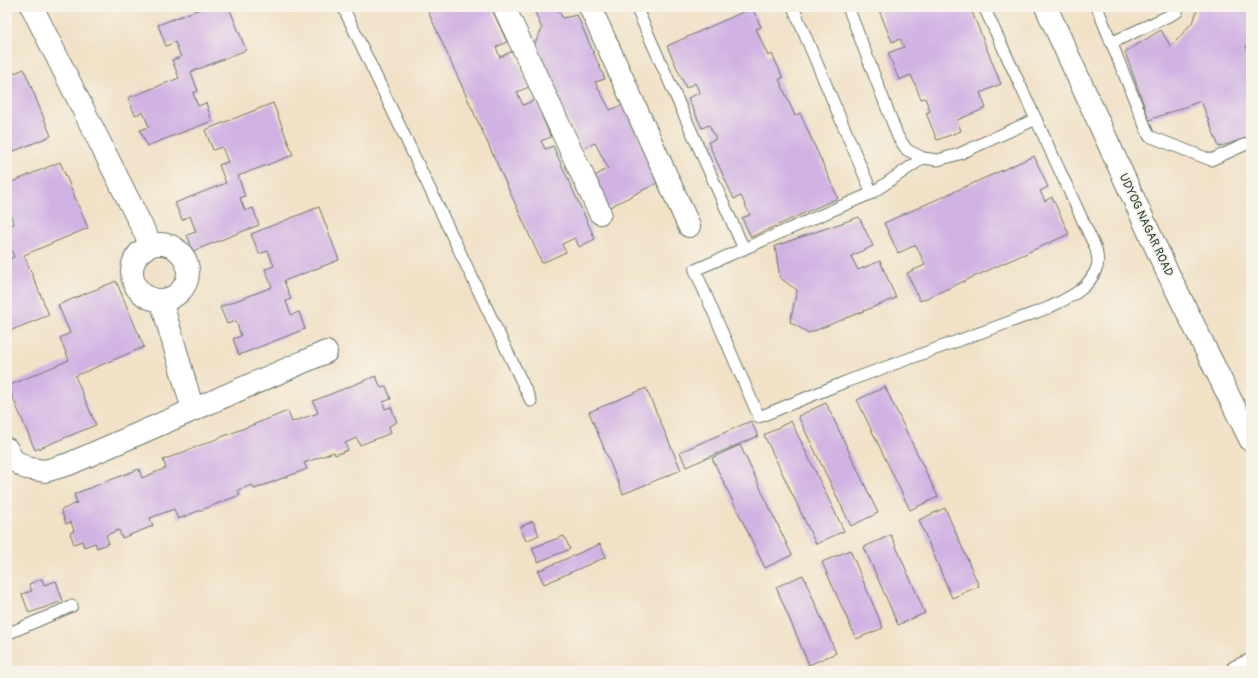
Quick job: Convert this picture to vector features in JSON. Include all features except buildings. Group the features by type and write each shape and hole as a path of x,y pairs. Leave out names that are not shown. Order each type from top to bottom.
{"street":[{"path":"32,7 151,245"},
{"path":"504,7 600,213"},
{"path":"590,7 689,226"},
{"name":"UDYOG NAGAR ROAD","path":"1046,7 1164,265 1251,441"},
{"path":"163,244 172,246 180,252 185,259 188,268 188,278 178,294 171,298 162,300 144,296 137,289 131,272 133,262 138,254 151,245 163,244"},
{"path":"162,300 193,410"},
{"path":"7,450 12,459 26,468 45,471 69,464 326,352"},
{"path":"1237,671 1251,665"}],"lane":[{"path":"343,7 531,401"},
{"path":"636,7 744,249"},
{"path":"792,7 872,193"},
{"path":"848,7 898,137 906,150 923,158 938,160 959,154 1036,119"},
{"path":"923,158 872,193 695,270 759,416 844,382 1048,308 1072,296 1087,285 1098,266 1096,249 984,7"},
{"path":"1097,7 1149,136 1211,160 1251,142"},
{"path":"1112,43 1177,12 1177,7"},
{"path":"7,634 72,606"}]}
